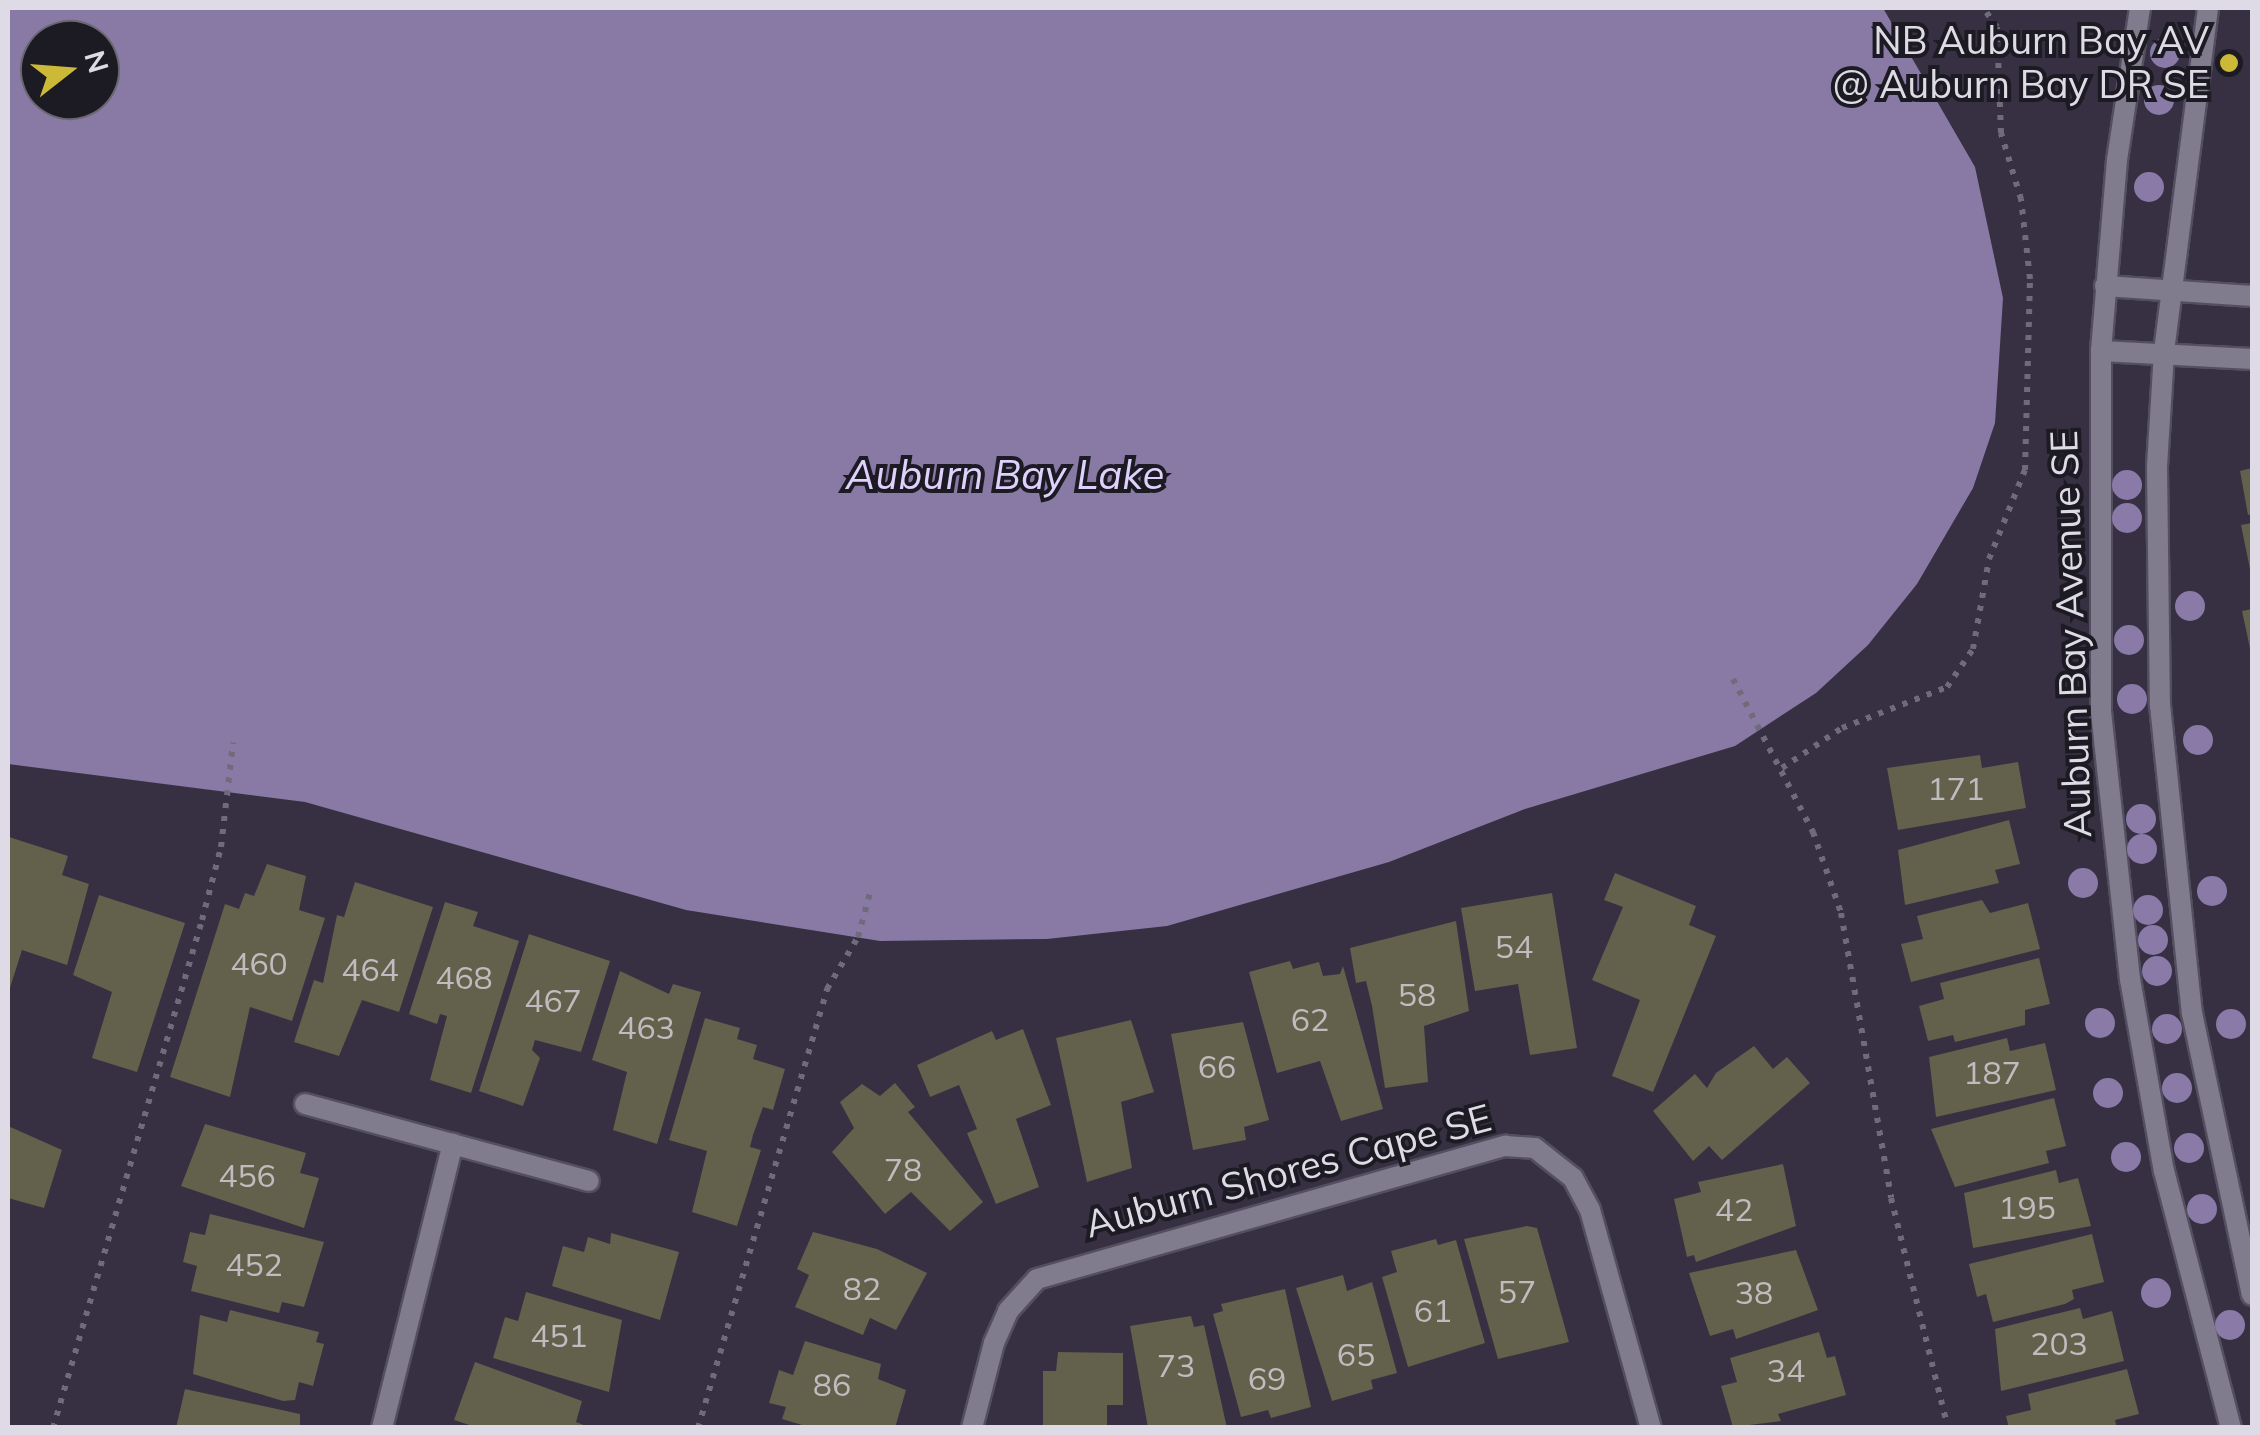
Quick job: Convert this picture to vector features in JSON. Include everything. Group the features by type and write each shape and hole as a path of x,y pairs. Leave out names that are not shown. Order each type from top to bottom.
{"street":[{"name":"Auburn Bay Avenue SE","path":"2140,8 2105,286 2101,350 2101,712 2112,832 2164,1171 2231,1428"},
{"path":"2208,8 2169,288 2157,506 2167,790 2192,1013 2252,1295"},
{"path":"2105,286 2252,296"},
{"path":"2101,350 2252,359"},
{"path":"305,1104 589,1181"},
{"path":"382,1428 453,1144"},
{"name":"Auburn Shores Cape SE","path":"972,1428 994,1342 1008,1310 1037,1279 1505,1146 1535,1148 1574,1178 1590,1210 1651,1428"}],"path":[{"path":"1782,768 1842,728 1947,687 1973,649 1989,559 2024,470 2030,278 2021,199 2001,134 1997,27 1984,8"},
{"path":"1734,679 1782,768 1841,913 1891,1198 1948,1428"},
{"path":"53,1428 202,920 221,847 233,743"},
{"path":"698,1428 827,989 858,937 871,889"}],"water":[{"name":"Auburn Bay Lake","path":"8,8 1883,8 1975,167 2003,298 1995,423 1973,488 1917,584 1868,645 1816,693 1735,746 1525,809 1389,862 1167,926 1047,939 880,941 686,910 305,802 8,764"}],"building":[{"path":"2252,468 2252,514 2248,515 2240,471"},
{"path":"2252,523 2252,573 2251,574 2241,525"},
{"path":"2252,609 2252,653 2251,653 2242,611"},
{"path":"1980,755 1982,768 2018,762 2026,808 1898,830 1887,768"},
{"path":"2009,820 2020,864 1995,870 1999,883 1905,905 1898,850"},
{"path":"9,837 68,856 62,875 89,884 67,965 22,950 8,994"},
{"path":"267,864 306,876 299,910 325,918 292,1021 250,1007 230,1097 170,1077 225,904 239,909 245,893 254,896"},
{"path":"1615,873 1696,906 1689,925 1716,936 1653,1092 1612,1076 1640,1000 1592,980 1623,907 1604,900"},
{"path":"355,882 433,907 399,1012 362,1000 339,1056 294,1042 314,980 323,983 337,915 344,917"},
{"path":"1552,893 1577,1048 1530,1055 1518,984 1475,991 1461,908"},
{"path":"99,895 185,923 137,1072 92,1058 112,992 73,975"},
{"path":"1982,900 1990,913 2028,903 2040,949 1911,982 1901,944 1923,939 1917,916"},
{"path":"445,902 478,912 473,926 519,941 471,1093 430,1080 447,1016 440,1014 437,1024 409,1014"},
{"path":"1456,921 1469,1011 1424,1026 1428,1082 1385,1088 1366,981 1356,983 1350,948"},
{"path":"529,934 610,961 581,1052 535,1040 532,1050 540,1058 523,1106 479,1091"},
{"path":"2039,958 2050,1004 2025,1010 2025,1025 1955,1042 1953,1035 1928,1041 1919,1006 1944,999 1940,983"},
{"path":"1290,961 1293,969 1319,962 1323,976 1340,974 1343,966 1383,1109 1341,1121 1320,1061 1277,1073 1249,972"},
{"path":"620,971 669,994 673,984 701,992 657,1144 613,1130 627,1072 592,1060"},
{"path":"705,1018 740,1028 737,1039 757,1045 753,1059 785,1069 773,1110 763,1107 753,1135 750,1147 761,1150 737,1226 692,1212 707,1151 669,1140"},
{"path":"1131,1020 1154,1092 1121,1102 1132,1168 1087,1182 1056,1038"},
{"path":"1243,1022 1269,1120 1244,1127 1246,1140 1193,1150 1171,1034"},
{"path":"1023,1029 1051,1105 1016,1119 1039,1187 996,1204 967,1133 977,1129 959,1085 930,1097 917,1065 992,1031 996,1040"},
{"path":"2007,1038 2010,1051 2045,1043 2056,1090 1936,1117 1929,1057"},
{"path":"1754,1046 1773,1069 1787,1057 1810,1083 1722,1160 1709,1146 1693,1161 1653,1111 1695,1074 1707,1088 1716,1073"},
{"path":"895,1083 915,1107 908,1112 983,1202 950,1231 911,1192 885,1214 832,1152 854,1128 840,1102 862,1084 880,1096"},
{"path":"2054,1098 2066,1146 2046,1151 2049,1163 1955,1187 1931,1129"},
{"path":"205,1124 306,1153 300,1173 319,1178 304,1228 181,1186"},
{"path":"8,1126 62,1150 44,1208 8,1198"},
{"path":"1783,1164 1796,1226 1696,1262 1694,1255 1687,1257 1674,1199 1701,1192 1698,1182"},
{"path":"2056,1170 2059,1183 2078,1178 2091,1226 1973,1248 1964,1193"},
{"path":"210,1214 324,1242 304,1307 282,1302 279,1313 191,1291 197,1266 183,1262 190,1232 205,1235"},
{"path":"1527,1226 1537,1228 1569,1342 1498,1359 1464,1239"},
{"path":"813,1232 877,1249 927,1273 896,1330 870,1318 863,1335 795,1307 809,1275 797,1269"},
{"path":"611,1233 679,1252 660,1320 552,1286 563,1246 584,1252 588,1237 610,1244"},
{"path":"2092,1234 2104,1282 2072,1290 2074,1299 2065,1304 1993,1322 1986,1294 1977,1297 1969,1264"},
{"path":"1436,1239 1438,1245 1456,1240 1485,1343 1408,1367 1382,1277 1397,1272 1391,1251"},
{"path":"1796,1250 1818,1310 1736,1339 1733,1329 1710,1336 1689,1273"},
{"path":"1343,1275 1347,1291 1372,1282 1397,1373 1371,1380 1373,1389 1332,1401 1296,1288"},
{"path":"1285,1289 1311,1407 1271,1418 1268,1410 1241,1417 1213,1314 1223,1311 1221,1304"},
{"path":"526,1292 622,1320 609,1392 493,1358 505,1317 518,1321"},
{"path":"2080,1308 2083,1319 2112,1311 2124,1361 2001,1391 1995,1329"},
{"path":"230,1310 319,1332 316,1342 324,1344 313,1386 299,1382 295,1400 283,1401 193,1374 200,1315 227,1322"},
{"path":"1191,1316 1194,1327 1204,1325 1227,1428 1148,1428 1130,1326"},
{"path":"1819,1332 1827,1358 1835,1356 1846,1395 1778,1414 1781,1421 1733,1427 1721,1386 1737,1382 1730,1358"},
{"path":"805,1341 881,1364 878,1379 906,1390 895,1428 812,1428 782,1419 786,1407 769,1403 779,1370 793,1375"},
{"path":"1058,1352 1123,1353 1123,1405 1107,1405 1107,1428 1043,1428 1043,1371 1056,1371"},
{"path":"475,1362 582,1401 576,1422 591,1428 479,1428 454,1420"},
{"path":"2127,1369 2139,1414 2115,1420 2117,1428 2009,1428 2006,1416 2031,1410 2028,1394"},
{"path":"185,1389 300,1414 300,1428 176,1428"}],"place":[{"name":"NB Auburn Bay AV @ Auburn Bay DR SE","path":"2229,63"}]}
